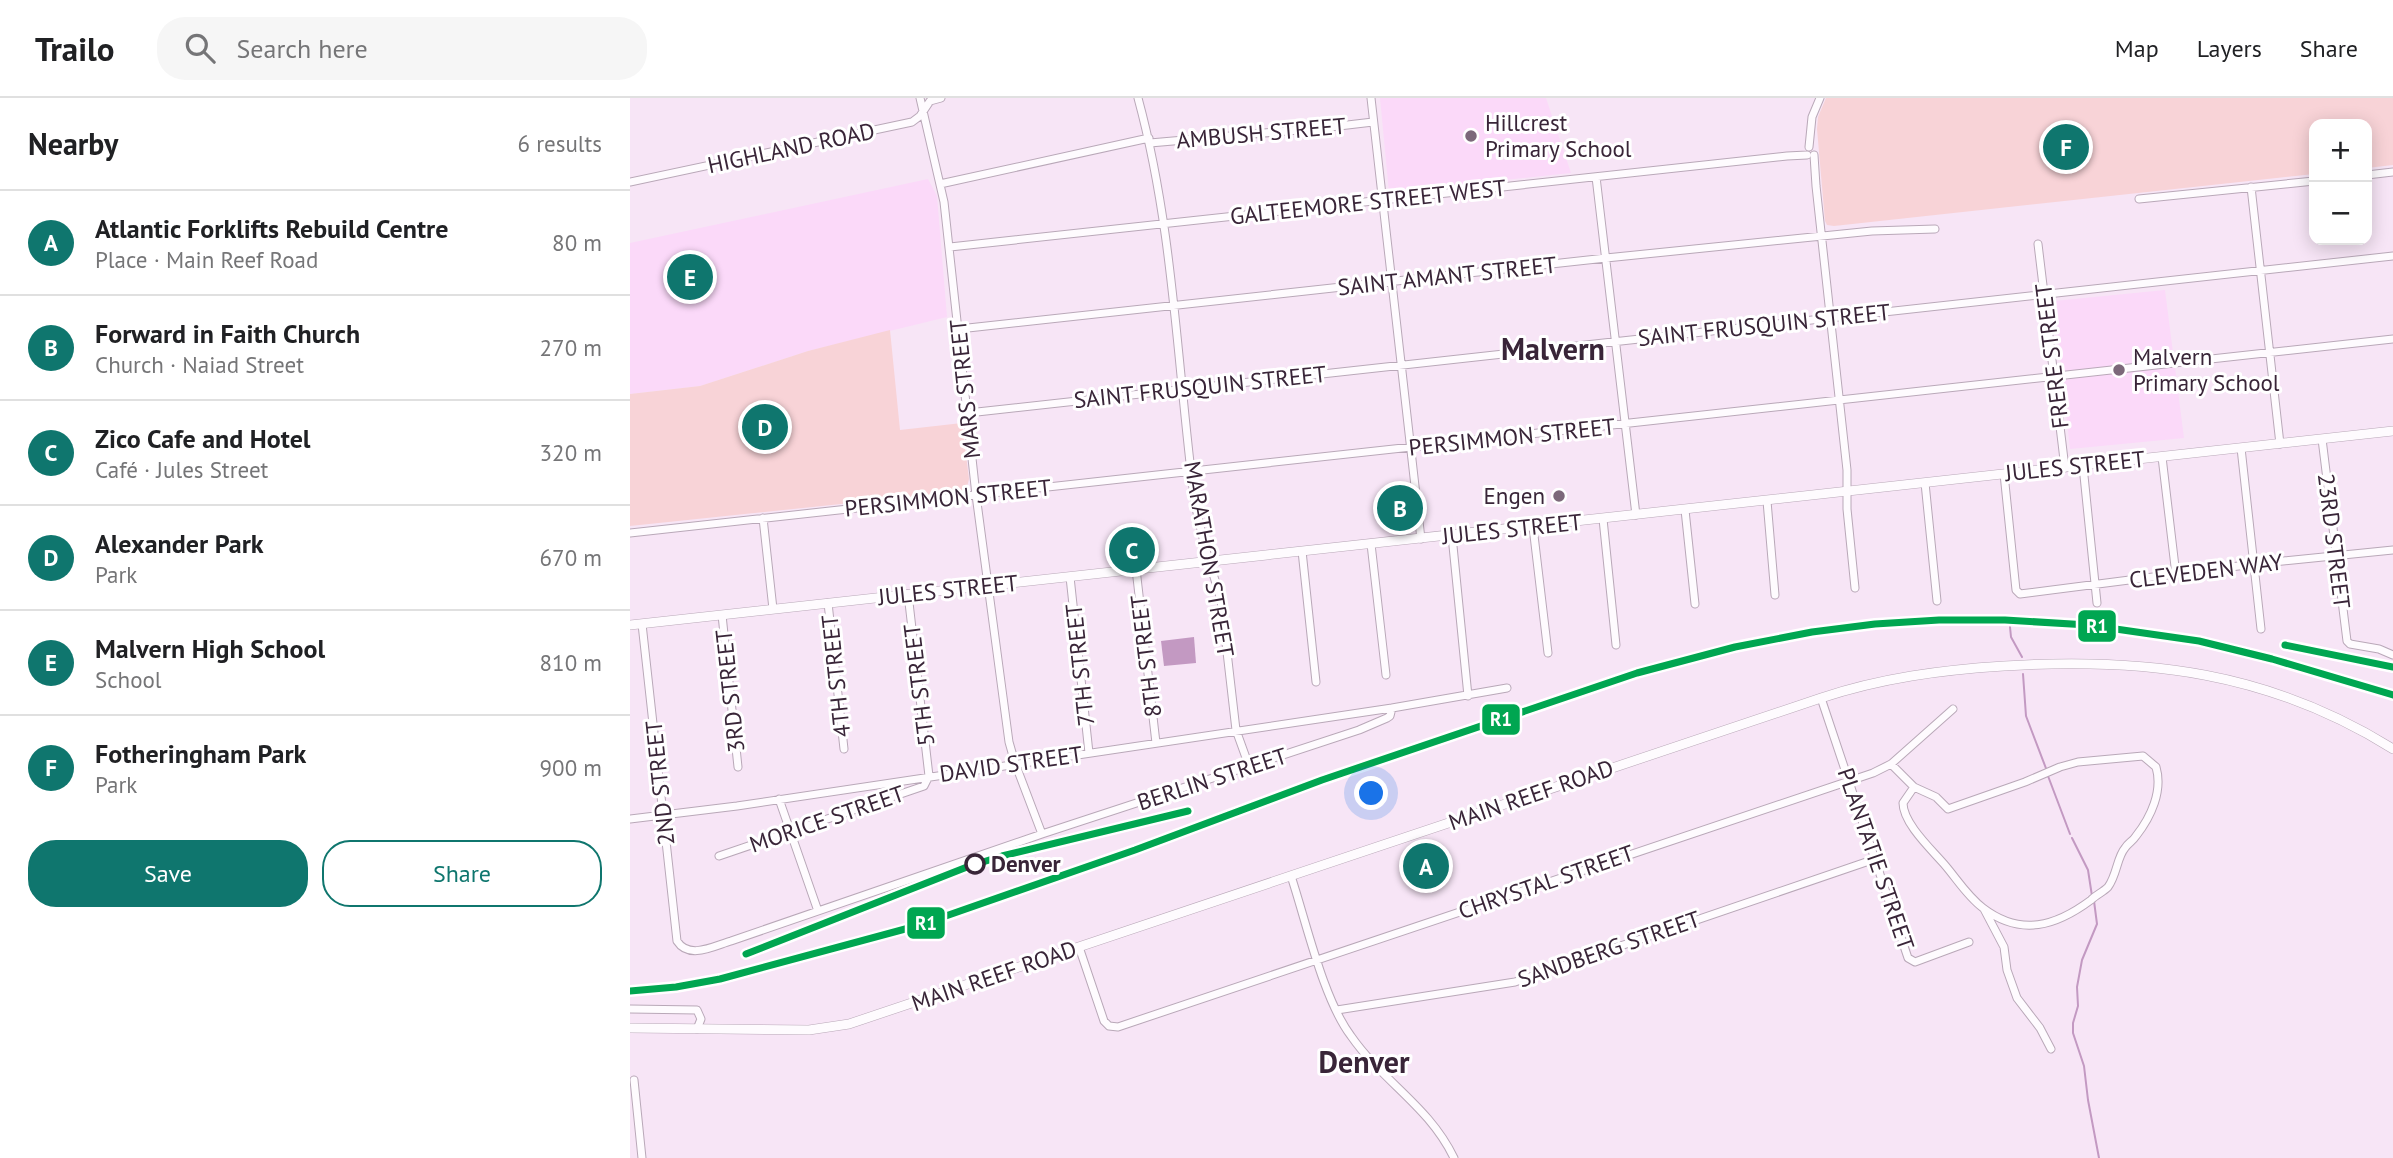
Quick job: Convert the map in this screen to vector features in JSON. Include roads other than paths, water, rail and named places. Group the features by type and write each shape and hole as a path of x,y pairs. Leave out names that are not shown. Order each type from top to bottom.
{"main road":[{"name":"JULES STREET","path":"630,625 2393,431"},
{"name":"MAIN REEF ROAD","path":"630,1028 809,1030 838,1027 1821,698 1905,676 1982,667 2069,663 2155,666 2207,675 2291,698 2360,729 2393,749"}],"street":[{"name":"MARS STREET","path":"920,98 940,184 950,247 976,495 1009,742 1042,834"},
{"name":"HIGHLAND ROAD","path":"630,182 905,123 918,119 930,101 941,98"},
{"name":"MARATHON STREET","path":"1138,98 1150,140 1165,224 1197,513 1221,600 1236,730 1249,766"},
{"path":"1371,98 1421,539"},
{"path":"1820,98 1814,111 1810,152 1822,236 1855,588"},
{"name":"AMBUSH STREET","path":"940,184 1150,140 1373,122"},
{"name":"GALTEEMORE STREET WEST","path":"950,247 1810,152"},
{"path":"2372,174 2393,172"},
{"path":"1596,177 1636,515"},
{"path":"2139,199 2309,181"},
{"path":"2251,187 2280,444"},
{"name":"SAINT AMANT STREET","path":"959,329 1606,258 1822,236 1935,229"},
{"name":"FRERE STREET","path":"2038,244 2065,468"},
{"name":"SAINT FRUSQUIN STREET","path":"968,413 2393,256"},
{"name":"PERSIMMON STREET","path":"630,533 2393,340"},
{"name":"23RD STREET","path":"2322,439 2335,557 2349,643 2383,650 2393,655"},
{"path":"2241,448 2261,629"},
{"path":"2162,457 2176,575"},
{"path":"2083,466 2097,603"},
{"name":"CLEVEDEN WAY","path":"2004,474 2016,590 2020,594 2254,564 2393,550"},
{"path":"1925,483 1937,601"},
{"path":"1767,501 1775,595"},
{"path":"1685,510 1695,604"},
{"path":"763,519 773,609"},
{"path":"1603,519 1616,645"},
{"path":"1533,527 1548,653"},
{"path":"1452,536 1468,696"},
{"path":"1371,544 1386,675"},
{"path":"1302,551 1316,682"},
{"name":"8TH STREET","path":"1136,569 1156,743"},
{"name":"7TH STREET","path":"1070,577 1089,753"},
{"name":"5TH STREET","path":"908,594 929,776"},
{"name":"4TH STREET","path":"828,603 844,749"},
{"name":"3RD STREET","path":"722,615 738,767"},
{"name":"2ND STREET","path":"642,624 677,942"},
{"name":"BERLIN STREET","path":"677,942 683,949 696,951 1359,730 1390,716 1392,708 1507,688"},
{"name":"PLANTATIE STREET","path":"1821,698 1908,958 1915,962 1969,942"},
{"name":"DAVID STREET","path":"630,820 1392,708"},
{"name":"CHRYSTAL STREET","path":"1079,947 1104,1021 1109,1026 1122,1026 1850,781 1891,764 1953,709"},
{"path":"1891,764 1914,787 1933,794 1946,808 1951,809 2025,782 2042,773 2078,762 2140,756 2156,767 2158,777 2155,804 2143,828 2125,848 2112,880 2103,891 2070,915 2045,924 2018,925 1983,908 1969,896 1922,840 1905,814 1903,803 1914,787"},
{"name":"MORICE STREET","path":"719,856 924,786 929,776"},
{"path":"892,782 897,795"},
{"path":"779,799 818,911"},
{"name":"SANDBERG STREET","path":"1336,1010 1515,982 1875,859"},
{"path":"1291,876 1336,1010 1350,1036 1374,1065 1432,1121 1454,1158"},
{"path":"1983,908 2004,947 2007,970 2017,998 2040,1028 2051,1049"},
{"path":"630,1009 700,1011 696,1029"},
{"path":"634,1080 642,1158"}],"waterway":[{"path":"2010,627 2011,637 2022,657"},
{"path":"2023,674 2026,716 2047,771"},
{"path":"2048,776 2070,834"},
{"path":"2072,838 2088,870 2092,896"},
{"path":"2094,901 2097,924 2082,960 2073,1033 2084,1066 2099,1158"}],"place":[{"name":"Hillcrest Primary School","path":"1471,136"},
{"name":"Fotheringham Park","path":"2066,147"},
{"name":"Malvern High School","path":"690,277"},
{"name":"Malvern Primary School","path":"2119,370"},
{"name":"Alexander Park","path":"765,427"},
{"name":"Engen","path":"1559,496"},
{"name":"Forward in Faith Church","path":"1400,508"},
{"name":"Zico Cafe and Hotel","path":"1132,550"},
{"name":"Denver","path":"975,864"},
{"name":"Atlantic Forklifts Rebuild Centre","path":"1426,866"}],"district":[{"name":"Malvern","path":"1553,350"},
{"name":"Denver","path":"1364,1063"}]}
